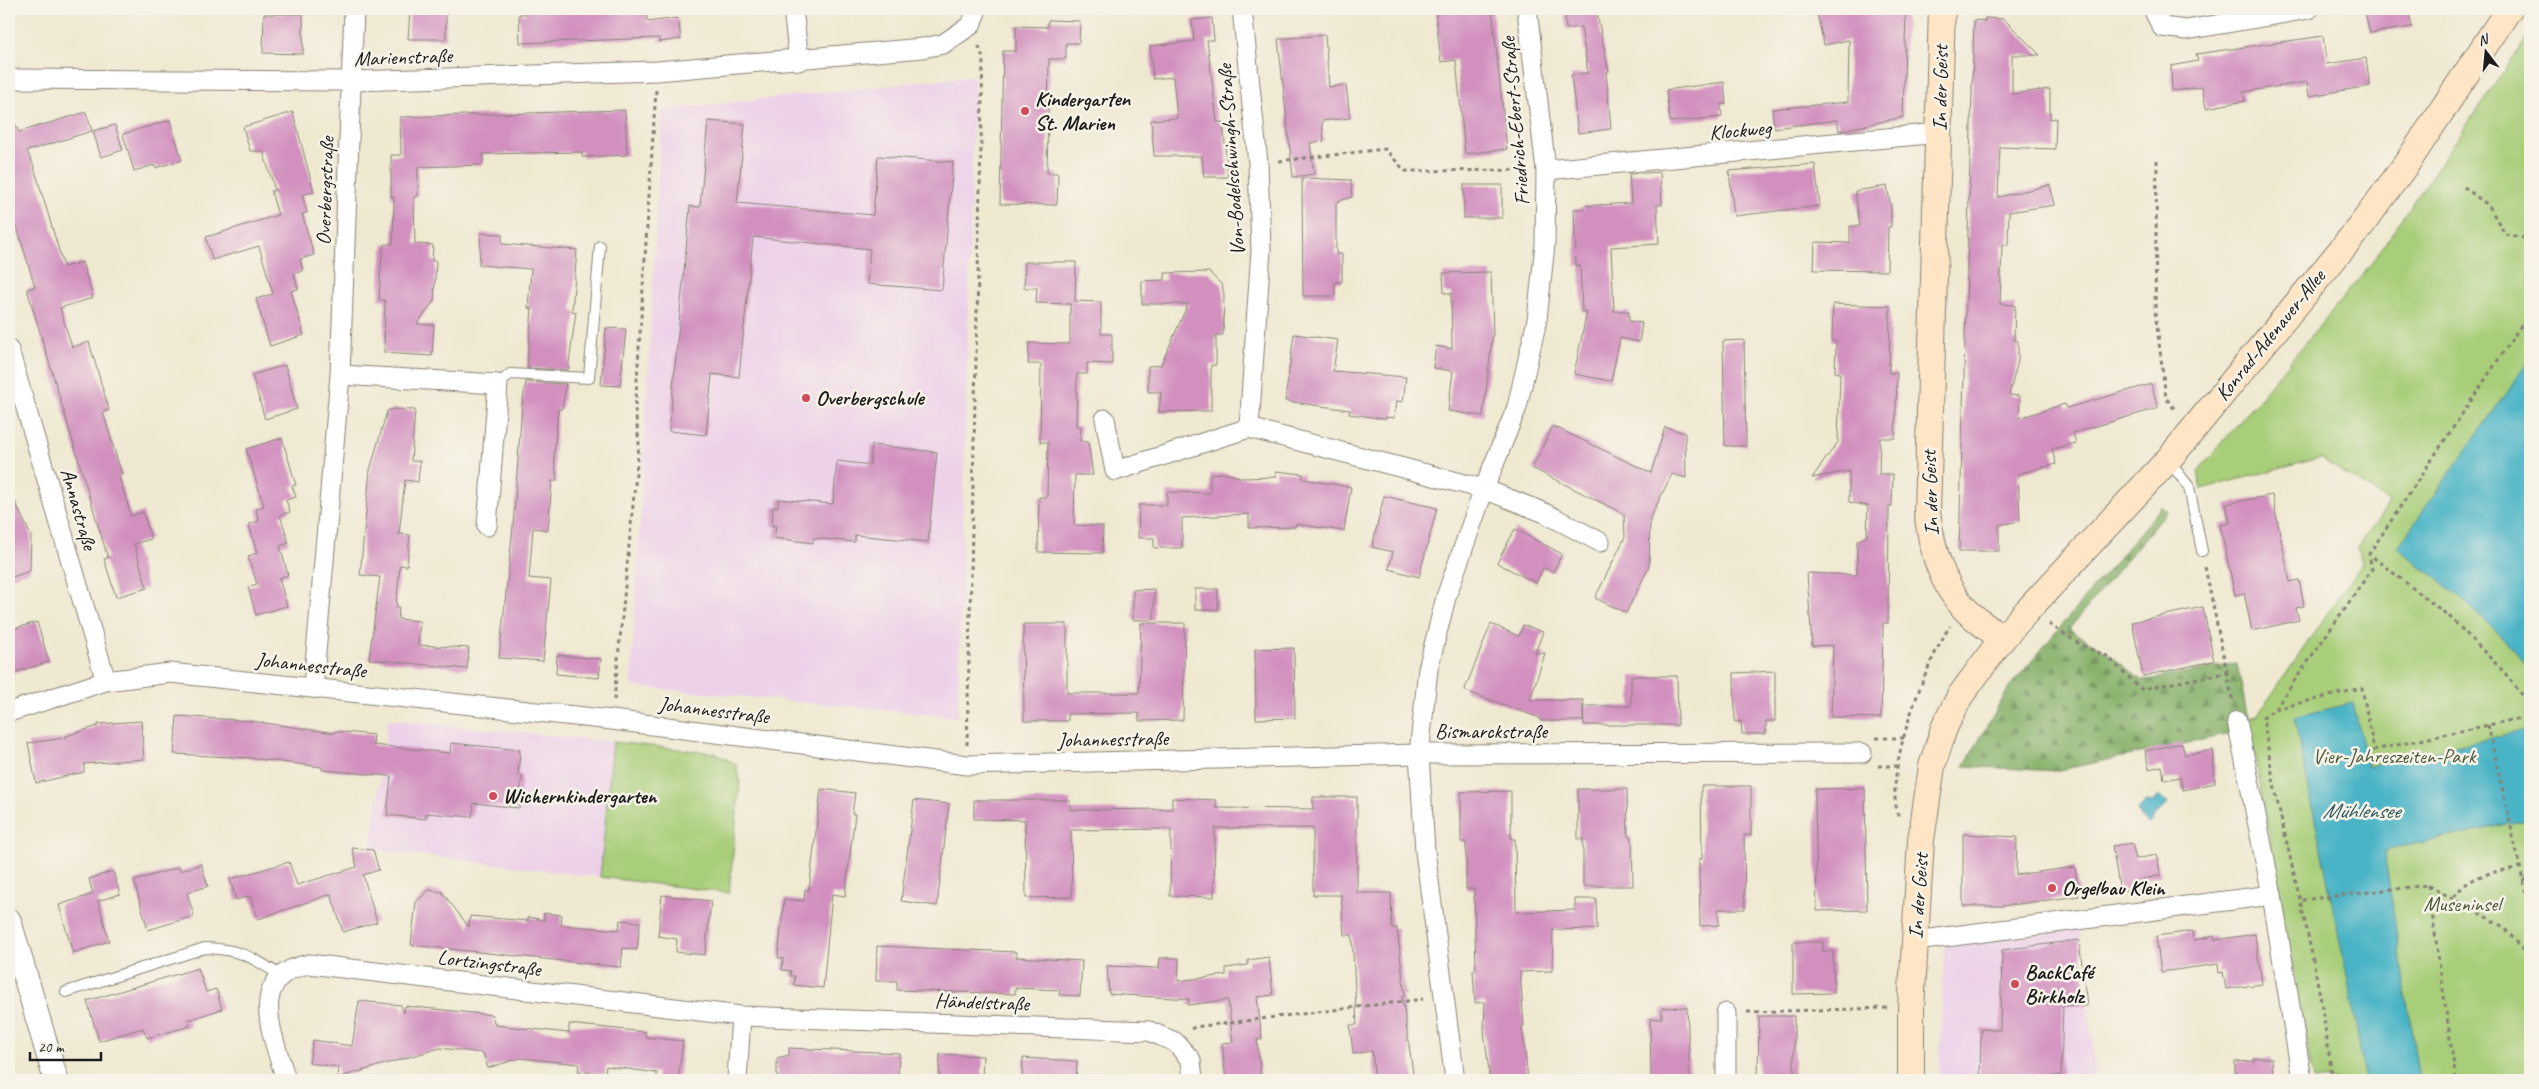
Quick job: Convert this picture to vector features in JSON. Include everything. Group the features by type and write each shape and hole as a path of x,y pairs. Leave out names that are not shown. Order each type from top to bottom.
{"main road":[{"name":"In der Geist","path":"1911,1080 1911,1008 1921,840 1932,766 1944,728 1960,696 2002,639 1966,610 1945,580 1932,548 1928,512 1942,9"},
{"name":"Konrad-Adenauer-Allee","path":"2002,639 2168,460 2360,227 2407,163 2510,9"}],"street":[{"name":"Overbergstraße","path":"313,688 340,375 353,81 354,9"},
{"path":"793,9 799,60"},
{"name":"Von-Bodelschwingh-Straße","path":"1242,9 1258,163 1262,250 1249,428"},
{"name":"Friedrich-Ebert-Straße","path":"1419,754 1428,669 1446,597 1484,490 1517,407 1535,329 1545,244 1546,170 1526,9"},
{"path":"2152,9 2162,27 2186,30 2309,9"},
{"name":"Marienstraße","path":"9,79 353,81 657,71 923,48 944,44 974,17"},
{"name":"Klockweg","path":"1546,170 1939,133"},
{"name":"Annastraße","path":"9,350 106,680"},
{"path":"340,375 498,384 487,526"},
{"path":"1105,419 1115,471 1249,428 1484,490 1545,513 1600,542"},
{"name":"Johannesstraße","path":"9,712 106,680 170,673 612,720 967,765 1419,754"},
{"path":"2237,721 2272,894 2302,1080"},
{"name":"Bismarckstraße","path":"1455,1080 1425,851 1419,754 1862,754"},
{"path":"1915,941 2272,894"},
{"path":"9,921 56,1080"},
{"name":"Lortzingstraße","path":"280,975 294,967 309,964 741,1016"},
{"path":"280,975 269,995 268,1017 286,1080"},
{"path":"1726,1013 1726,1080"},
{"path":"738,1080 741,1016"},
{"name":"Händelstraße","path":"741,1016 1149,1031 1175,1042 1190,1060 1192,1080"}],"lane":[{"path":"498,384 510,374 589,378 600,246"},
{"path":"2168,460 2189,487 2202,552"},
{"path":"66,992 205,948 229,949 245,954 280,975"}],"path":[{"path":"967,765 983,58 974,17"},
{"path":"612,720 639,442 635,409 657,71"},
{"path":"1258,163 1385,149 1404,171 1546,170"},
{"path":"2158,160 2155,311 2166,398 2192,431"},
{"path":"2464,187 2489,206 2505,234 2530,239"},
{"path":"2332,1080 2326,1023 2302,900 2278,803 2263,718 2275,709 2372,569 2369,554 2530,312"},
{"path":"2202,552 2237,721"},
{"path":"2369,554 2451,618 2504,672 2530,705"},
{"path":"1925,816 1898,816 1893,797 1898,761 1934,652 1949,627 1966,610"},
{"path":"2027,611 2081,645 2107,656 2140,689 2227,673"},
{"path":"2275,709 2362,688 2374,750 2530,716"},
{"path":"2488,726 2530,912"},
{"path":"2454,898 2467,882 2475,877 2520,867"},
{"path":"2523,880 2530,878"},
{"path":"2302,900 2428,885 2502,926 2530,956"},
{"path":"2428,885 2456,1080"},
{"path":"1175,1042 1195,1027 1444,996"},
{"path":"1726,1013 1911,1008"}],"shaded area":[{"name":"Overbergschule","path":"974,76 958,717 631,686 662,110"},
{"name":"Wichernkindergarten","path":"388,719 613,742 600,877 371,849"},
{"path":"2079,929 2096,1076 2075,1080 1939,1080 1944,946"}],"green space":[{"name":"Vier-Jahreszeiten-Park","path":"2530,33 2530,1080 2313,1080 2248,718 2257,716 2362,563 2358,547 2390,502 2320,458 2202,489 2198,472 2371,264"},
{"path":"2162,506 2167,511 2069,629 2109,654 2142,681 2237,663 2250,730 2055,771 1964,766 2009,688"},
{"path":"613,742 715,753 736,764 740,783 729,893 600,877"}],"water":[{"path":"2530,359 2530,669 2484,619 2451,590 2397,548"},
{"name":"Mühlensee","path":"2353,703 2368,766 2530,729 2530,819 2384,851 2419,1080 2365,1080 2351,996 2294,717"},
{"path":"2158,796 2167,803 2149,824 2140,818 2137,810 2145,802 2152,803"}],"building":[{"path":"410,9 446,9 446,39 408,39"},
{"path":"526,9 647,9 647,22 678,18 681,39 659,42 659,38 520,43 519,14 526,14"},
{"path":"1435,9 1492,9 1507,149 1465,154 1456,60 1441,62"},
{"path":"1564,9 1596,9 1609,72 1606,72 1611,129 1578,133 1571,75 1588,73 1581,27 1566,29"},
{"path":"1816,9 1906,9 1903,117 1839,131 1837,120 1774,128 1772,109 1848,102 1849,40 1824,45"},
{"path":"2364,9 2408,9 2412,27 2370,33"},
{"path":"264,14 303,14 303,54 263,53"},
{"path":"1212,18 1214,40 1207,40 1217,122 1223,122 1228,177 1204,177 1202,156 1154,156 1151,120 1177,118 1173,77 1153,79 1150,46 1194,41 1192,20"},
{"path":"1985,18 2004,19 2040,55 2012,55 2012,94 2050,89 2050,119 2056,118 2055,149 2000,147 1998,197 2050,185 2055,205 2009,212 2008,245 2002,245 2000,304 2015,305 2014,340 2018,341 2018,361 2009,395 2020,396 2019,418 2065,404 2067,408 2151,384 2158,408 2073,433 2076,443 2052,449 2056,464 2018,474 2020,521 1999,525 1999,551 1959,551 1974,20 1985,21"},
{"name":"Kindergarten St. Marien","path":"1048,20 1080,21 1079,43 1066,43 1066,59 1049,59 1047,173 1058,173 1057,205 1000,204 1003,51 1016,51 1016,26 1048,27"},
{"path":"1325,35 1329,87 1346,85 1350,118 1322,121 1324,141 1310,143 1314,174 1293,177 1278,39"},
{"path":"2323,36 2327,64 2366,58 2370,86 2309,96 2307,82 2243,92 2245,101 2206,108 2202,87 2172,91 2171,66 2198,61 2196,54"},
{"path":"1724,82 1726,104 1721,104 1722,117 1670,122 1666,90"},
{"path":"625,110 627,155 582,157 582,152 483,154 483,165 418,167 418,196 414,197 415,244 433,245 432,261 436,261 434,301 417,324 434,325 432,356 384,353 385,300 379,300 381,265 384,244 393,244 394,197 391,197 391,155 401,155 400,117"},
{"path":"9,111 19,132 86,112 92,131 27,151 33,164 64,267 82,262 93,298 60,308 72,347 89,342 109,410 103,412 122,475 119,476 131,516 143,512 151,539 134,544 147,588 116,597 104,559 108,558 27,289 35,287 17,227 9,229"},
{"path":"293,112 314,192 302,195 307,213 302,214 314,255 300,259 303,271 294,274 298,289 291,291 304,335 270,346 256,299 273,294 259,246 212,260 206,237 278,215 271,191 275,190 263,151 250,151 243,127"},
{"path":"170,120 182,160 155,168 154,165 134,171 123,134"},
{"path":"708,121 745,124 737,203 873,215 878,156 953,162 942,290 867,284 870,249 753,237 739,377 712,374 706,435 669,431 690,206 700,207"},
{"path":"115,125 123,150 101,157 93,131"},
{"path":"1815,164 1820,206 1734,216 1729,171"},
{"path":"1660,172 1662,205 1657,205 1659,244 1611,247 1614,311 1629,311 1629,321 1642,323 1639,342 1620,338 1611,381 1574,374 1587,311 1582,312 1580,265 1576,266 1574,209 1584,209 1583,206 1631,203 1629,174"},
{"path":"1302,178 1351,180 1352,197 1336,202 1336,254 1342,254 1342,282 1335,282 1335,296 1303,296"},
{"path":"1464,185 1502,185 1502,218 1464,218"},
{"path":"1887,186 1891,207 1891,227 1888,227 1887,271 1814,270 1815,242 1850,243 1850,226 1860,226 1855,191"},
{"path":"481,233 502,234 502,244 577,250 572,311 576,312 568,370 527,368 532,309 528,308 531,269 479,265"},
{"path":"1025,262 1076,262 1075,301 1101,302 1101,334 1112,334 1112,364 1087,363 1087,374 1077,374 1076,426 1081,426 1080,441 1088,442 1093,475 1075,475 1074,525 1103,526 1102,553 1038,552 1039,497 1047,497 1048,442 1040,442 1041,364 1028,364 1029,343 1070,344 1070,304 1036,303 1037,288 1024,288"},
{"path":"1209,272 1222,285 1224,295 1223,335 1216,335 1216,365 1211,365 1211,411 1159,412 1161,392 1148,392 1148,366 1161,365 1188,304 1142,304 1142,281 1165,280 1165,273"},
{"path":"1491,272 1493,332 1483,416 1448,411 1453,371 1433,368 1436,346 1452,349 1451,293 1444,293 1443,273"},
{"path":"1833,304 1890,306 1889,373 1897,373 1895,438 1880,438 1879,474 1893,474 1892,506 1889,506 1888,623 1883,623 1881,718 1831,717 1833,645 1812,646 1807,573 1857,575 1857,541 1867,536 1868,506 1849,502 1849,471 1812,478 1838,442 1840,373 1835,372 1836,341 1832,341"},
{"path":"606,328 626,329 620,386 601,385"},
{"path":"1294,334 1338,340 1333,371 1406,377 1403,402 1396,401 1394,418 1386,417 1386,419 1349,414 1350,410 1285,401"},
{"path":"1744,340 1746,446 1725,446 1723,341"},
{"path":"285,365 297,409 265,419 252,375"},
{"path":"526,382 566,384 562,409 558,409 554,455 557,481 552,481 548,530 533,528 529,578 551,580 543,661 499,658 513,527 522,405"},
{"path":"394,409 415,410 411,461 420,461 418,482 405,480 399,534 410,535 407,566 400,565 396,607 399,607 398,619 420,621 418,645 469,648 467,669 369,659 380,577 360,575 370,470 387,411"},
{"path":"1553,426 1651,473 1665,427 1685,433 1686,478 1672,474 1650,518 1649,567 1626,613 1595,598 1625,537 1624,514 1532,468"},
{"path":"282,438 296,485 292,486 296,497 286,500 290,512 280,515 289,543 280,546 288,575 279,578 287,606 256,615 248,587 257,584 248,556 257,553 249,524 259,521 256,509 264,506 246,449"},
{"path":"872,445 937,452 928,542 855,535 855,542 813,538 813,543 774,538 776,526 772,526 773,507 778,507 778,499 833,504 837,461 870,465"},
{"path":"1276,471 1303,474 1303,479 1351,487 1344,531 1296,524 1295,527 1249,528 1249,514 1182,518 1182,548 1154,548 1154,538 1138,538 1139,505 1167,505 1167,492 1210,493 1210,474 1223,473 1244,478 1276,477"},
{"path":"9,489 31,536 30,571 9,578"},
{"path":"2272,495 2290,582 2299,580 2304,606 2296,608 2299,620 2252,631 2244,593 2235,595 2220,525 2230,523 2226,504"},
{"path":"1384,496 1437,508 1419,577 1389,569 1393,552 1372,547"},
{"path":"1515,529 1562,554 1553,572 1543,568 1536,583 1497,563"},
{"path":"1154,589 1154,620 1133,620 1133,590"},
{"path":"1195,589 1218,589 1218,610 1195,610"},
{"path":"2203,607 2214,661 2143,676 2132,622"},
{"path":"37,622 49,662 9,674 9,630"},
{"path":"1141,623 1185,623 1183,720 1139,721 1139,713 1068,714 1068,721 1024,721 1023,624 1067,624 1067,693 1139,693"},
{"path":"1491,624 1519,636 1523,625 1543,632 1535,653 1545,653 1530,700 1583,700 1583,721 1540,721 1540,718 1466,691 1465,689"},
{"path":"1294,648 1295,718 1256,719 1255,649"},
{"path":"557,655 601,659 599,678 556,674"},
{"path":"1775,671 1775,721 1766,721 1766,734 1742,734 1741,721 1735,722 1734,673"},
{"path":"1631,676 1677,676 1678,725 1584,725 1583,706 1631,706"},
{"path":"177,716 251,721 335,733 335,731 374,735 373,745 450,753 451,743 520,750 518,775 522,775 519,808 474,803 472,817 426,813 426,819 387,815 391,776 322,770 322,767 249,758 174,754"},
{"path":"141,721 144,759 84,764 84,772 36,783 28,743 66,738 66,736 98,726 98,724"},
{"path":"2182,743 2185,755 2213,750 2215,783 2183,790 2180,777 2164,780 2162,766 2149,769 2145,751"},
{"path":"1701,786 1751,786 1751,835 1744,835 1745,909 1718,909 1719,925 1700,926 1699,859 1702,859"},
{"path":"1865,788 1867,910 1817,911 1815,789"},
{"path":"821,789 855,793 852,814 855,814 845,896 832,894 823,988 794,985 795,976 790,976 791,971 782,970 783,958 778,958 784,899 804,901 805,889 809,890"},
{"path":"1578,789 1627,789 1628,837 1632,837 1633,886 1583,886 1583,839 1578,839"},
{"path":"1511,791 1511,839 1515,839 1516,912 1575,910 1575,899 1596,899 1597,929 1553,930 1552,971 1520,972 1524,1026 1522,1026 1528,1080 1490,1080 1484,1030 1485,1002 1475,1003 1473,970 1476,970 1474,889 1466,889 1466,842 1461,842 1461,792"},
{"path":"1313,797 1357,797 1357,893 1391,893 1392,928 1397,928 1405,996 1402,996 1414,1080 1375,1080 1372,1051 1353,1054 1350,1025 1357,1025 1352,935 1344,935 1341,895 1313,895 1313,828 1215,828 1214,897 1170,896 1171,829 1071,830 1072,897 1026,898 1025,820 974,819 974,800 1070,800 1070,810 1172,809 1172,798 1216,800 1216,808 1313,809"},
{"path":"914,800 949,804 937,906 901,901"},
{"path":"1963,834 2017,837 2016,875 2075,867 2079,896 2003,906 1963,906"},
{"path":"2132,843 2136,859 2156,855 2161,875 2140,880 2142,888 2120,891 2112,846"},
{"path":"352,848 373,850 379,870 363,875 377,922 343,932 331,894 258,919 250,896 236,900 230,879 289,862 297,885 357,867"},
{"path":"201,864 208,886 187,893 194,916 148,930 134,881 179,867 180,871"},
{"path":"113,871 120,894 98,901 109,941 73,953 59,905 93,894 89,879"},
{"path":"429,890 442,892 469,927 470,916 528,921 528,917 544,920 544,913 562,915 561,925 619,930 620,920 640,922 637,950 623,948 621,967 411,945 416,902"},
{"path":"662,895 711,901 705,955 676,952 677,939 658,936"},
{"path":"2193,931 2194,940 2214,936 2215,940 2255,934 2262,984 2226,989 2223,972 2219,973 2218,964 2161,972 2156,936"},
{"path":"2079,940 2087,1006 2063,1005 2061,1075 2032,1080 1980,1080 1981,1029 2000,1030 2002,950"},
{"path":"1793,942 1823,942 1823,951 1833,951 1834,993 1793,994"},
{"path":"877,946 1016,952 1016,957 1082,961 1080,996 1059,995 1060,990 1015,988 1015,994 897,990 897,981 876,981"},
{"path":"1269,957 1273,995 1257,997 1262,1039 1257,1040 1261,1080 1226,1080 1222,1043 1233,1042 1228,1000 1188,1005 1189,999 1109,994 1107,966 1159,968 1160,958 1179,958 1178,981 1226,975 1226,968 1248,965 1248,960"},
{"path":"198,968 206,992 216,989 222,1009 188,1020 190,1026 147,1038 143,1028 99,1041 87,1001"},
{"path":"359,1001 401,1005 404,1013 405,1006 492,1015 495,1025 569,1033 569,1024 646,1032 645,1037 683,1041 678,1080 657,1080 657,1073 606,1066 605,1074 578,1071 579,1064 520,1058 488,1068 483,1053 440,1048 337,1078 338,1067 309,1063 313,1040 352,1046"},
{"path":"1687,1007 1690,1080 1651,1080 1650,1019 1662,1018 1662,1008"},
{"path":"1759,1016 1794,1016 1794,1080 1758,1080"},
{"path":"789,1048 899,1053 898,1080 777,1080 777,1058 789,1055"},
{"path":"940,1054 983,1056 982,1080 939,1080"},
{"path":"1023,1058 1077,1061 1076,1080 1022,1080"},
{"path":"2254,1058 2272,1058 2273,1080 2235,1080 2235,1062 2254,1061"}],"place":[{"name":"Kindergarten St. Marien","path":"1025,111"},
{"name":"Overbergschule","path":"806,398"},
{"name":"Wichernkindergarten","path":"493,796"},
{"name":"Orgelbau Klein","path":"2052,888"},
{"name":"BackCafé Birkholz","path":"2015,984"}],"park label":[{"name":"Museninsel","path":"2462,904"}]}
